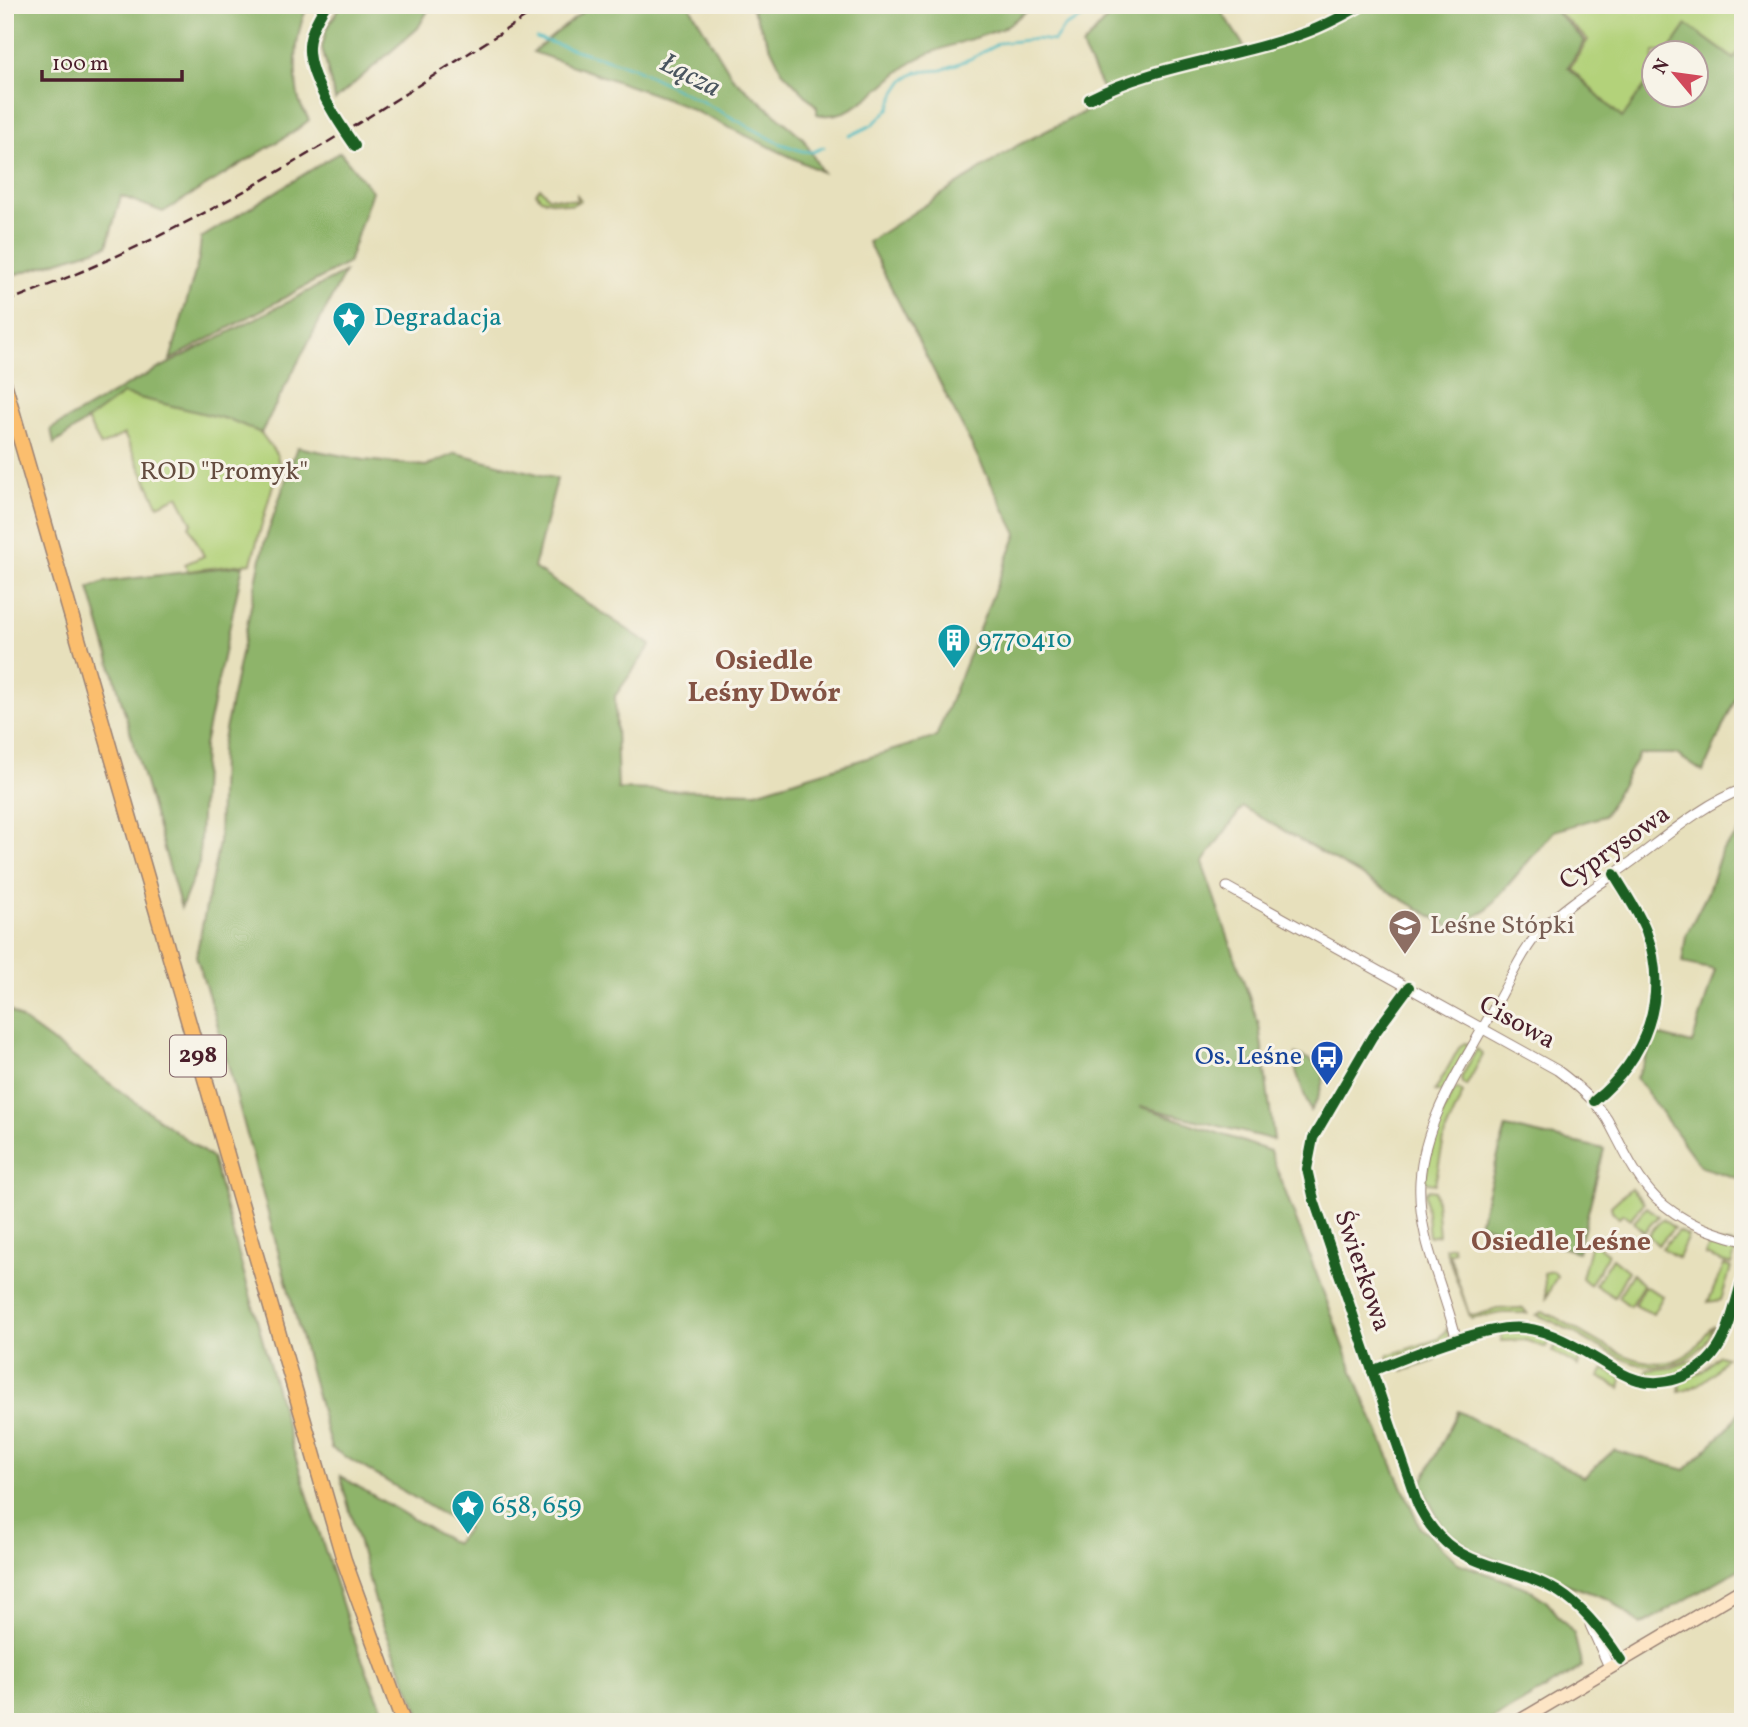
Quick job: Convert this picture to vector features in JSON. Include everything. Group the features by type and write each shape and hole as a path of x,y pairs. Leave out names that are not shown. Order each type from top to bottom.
{"main road":[{"name":"298","path":"5,386 344,1560 404,1722"},
{"path":"1518,1722 1743,1589"}],"street":[{"path":"326,5 316,22 309,47 314,74 339,121"},
{"path":"1089,99 1106,90 1196,62 1298,36 1332,22 1362,5"},
{"path":"347,134 355,146"},
{"name":"Cyprysowa","path":"1457,1340 1424,1239 1420,1208 1420,1179 1434,1120 1525,953 1542,929 1698,814 1743,789"},
{"path":"1594,1101 1614,1085 1632,1063 1648,1026 1654,999 1653,960 1649,942 1640,919 1614,874"},
{"name":"Cisowa","path":"1227,887 1557,1069 1594,1101 1637,1174 1655,1197 1702,1229 1743,1241"},
{"name":"Świerkowa","path":"1409,987 1373,1035 1320,1124 1309,1153 1309,1184 1416,1503 1434,1532 1462,1554 1557,1591 1570,1600 1607,1638 1621,1660"},
{"path":"1372,1371 1457,1340 1508,1327 1527,1328 1555,1337 1636,1380 1666,1382 1693,1372 1713,1355 1729,1324 1743,1277"},
{"path":"1588,1620 1609,1667"}],"green space":[{"path":"5,5 309,5 298,38 296,65 300,103 309,120 163,212 121,196 107,246 17,274 5,275"},
{"path":"341,5 430,7 418,28 335,100 322,48 326,30"},
{"path":"591,5 689,5 733,78 803,138 822,172 676,102 533,52"},
{"path":"750,5 1037,5 1001,29 923,56 857,106 831,115 817,114 817,107 782,71"},
{"path":"1119,5 1217,5 1248,52 1363,5 1549,5 1585,41 1568,67 1622,118 1640,92 1640,108 1710,108 1710,42 1734,59 1743,46 1743,681 1703,772 1676,754 1639,754 1604,816 1554,831 1486,911 1452,928 1243,807 1202,863 1259,1025 1274,1140 1140,1106 1270,1151 1361,1392 1420,1527 1458,1563 1527,1588 1546,1601 1574,1634 1582,1667 1489,1722 423,1722 379,1615 340,1476 455,1544 467,1529 331,1448 215,1016 196,956 219,843 221,749 264,544 297,447 364,460 426,466 456,453 557,479 534,568 651,645 615,696 618,789 756,792 936,737 1017,534 868,242 1018,145 1108,100 1082,47"},
{"path":"1550,5 1743,5 1743,46 1734,59 1710,42 1710,38 1705,38 1687,25 1678,38 1640,38 1640,94 1623,119 1570,68 1588,40"},
{"path":"1687,25 1705,38 1678,38"},
{"path":"340,152 372,191 348,263 170,360 199,258 201,238"},
{"path":"540,188 548,197 577,201 577,195 581,200 572,205 541,199 536,193"},
{"path":"345,272 261,433 231,420 123,394 54,444 51,429 131,383"},
{"name":"ROD \"Promyk\"","path":"123,394 231,420 261,433 277,455 279,463 251,563 188,571 185,564 204,556 189,526 192,523 178,496 158,505 124,434 101,446 87,420"},
{"path":"243,565 204,745 199,864 181,908 89,588 104,582"},
{"path":"1743,828 1743,1180 1701,1167 1636,1078 1657,1035 1692,1044 1715,970 1682,963 1686,935 1708,892 1721,852"},
{"path":"5,1007 212,1158 292,1446 352,1635 388,1722 5,1722 9,1715 5,1712"},
{"path":"1465,1043 1469,1045 1442,1092 1435,1091 1460,1046"},
{"path":"1477,1049 1483,1055 1466,1086 1461,1078"},
{"path":"1296,1054 1327,1067 1318,1098 1310,1111 1296,1071"},
{"path":"1458,1089 1463,1093 1445,1134 1435,1184 1428,1183 1425,1180 1435,1134 1448,1102"},
{"path":"1506,1127 1604,1149 1578,1252 1479,1224"},
{"path":"1631,1188 1644,1203 1630,1219 1623,1214 1619,1218 1611,1206"},
{"path":"1428,1190 1435,1191 1439,1235 1429,1237 1425,1193"},
{"path":"1647,1207 1658,1216 1644,1232 1633,1222"},
{"path":"1662,1219 1674,1228 1658,1245 1648,1235"},
{"path":"1678,1231 1688,1236 1678,1258 1662,1248"},
{"path":"1591,1243 1608,1254 1590,1285 1582,1278"},
{"path":"1730,1243 1737,1247 1731,1265 1705,1255 1710,1244"},
{"path":"1452,1246 1454,1251 1449,1253 1468,1310 1445,1248"},
{"path":"1612,1258 1628,1271 1614,1297 1595,1285"},
{"path":"1724,1265 1731,1268 1721,1300 1708,1302"},
{"path":"1553,1271 1557,1276 1546,1298 1544,1273"},
{"path":"1632,1274 1643,1285 1630,1306 1618,1297"},
{"path":"1644,1286 1663,1296 1653,1314 1634,1305"},
{"path":"1523,1308 1527,1313 1502,1313 1471,1319 1469,1314 1473,1316 1497,1309"},
{"path":"1542,1312 1619,1353 1655,1363 1672,1361 1688,1354 1714,1326 1702,1346 1688,1358 1664,1366 1645,1365 1608,1352 1536,1315"},
{"path":"1449,1327 1448,1337 1443,1341 1385,1361 1389,1355 1438,1339"},
{"path":"1506,1332 1527,1332 1549,1339 1547,1348 1525,1340 1501,1341"},
{"path":"1557,1343 1580,1357 1578,1366 1552,1351"},
{"path":"1431,1355 1435,1361 1403,1371 1402,1364"},
{"path":"1719,1355 1726,1357 1711,1374 1699,1384 1679,1392 1680,1382 1703,1371"},
{"path":"1692,1360 1694,1366 1677,1374 1665,1377 1646,1375 1647,1370 1671,1368"},
{"path":"1604,1369 1622,1379 1620,1388 1599,1377"},
{"path":"1743,1406 1743,1567 1641,1625 1611,1600 1474,1551 1442,1527 1421,1484 1458,1411 1584,1477 1614,1450 1685,1470 1729,1427"}],"waterway":[{"name":"Łącza","path":"849,136 872,125 889,109 904,80 917,72 942,70 999,43 1036,39 1054,41 1064,27 1095,12 1100,5"},
{"name":"Łącza","path":"536,38 632,67 779,143 813,152 824,147"}],"railway":[{"path":"5,302 110,259 219,205 360,122 545,5"}],"cycle path":[{"path":"326,5 311,35 310,58 325,98 355,146"},
{"path":"1089,99 1114,87 1166,70 1307,32 1362,5"},
{"path":"1594,1101 1612,1084 1640,1046 1654,1003 1653,956 1646,931 1614,874"},
{"path":"1409,987 1372,1037 1313,1138 1307,1169 1314,1200 1417,1503 1431,1526 1462,1554 1538,1581 1568,1598 1593,1623 1621,1660"},
{"path":"1372,1371 1470,1335 1491,1330 1525,1328 1550,1334 1635,1379 1649,1382 1677,1379 1702,1365 1721,1343 1743,1277"}],"place":[{"name":"Degradacja","path":"349,348"},
{"name":"9770410","path":"954,670"},
{"name":"Leśne Stópki","path":"1405,956"},
{"name":"Os. Leśne","path":"1327,1087"},
{"name":"658, 659","path":"468,1536"}],"district":[{"name":"Osiedle Leśny Dwór","path":"764,677"},
{"name":"Osiedle Leśne","path":"1561,1242"}]}
